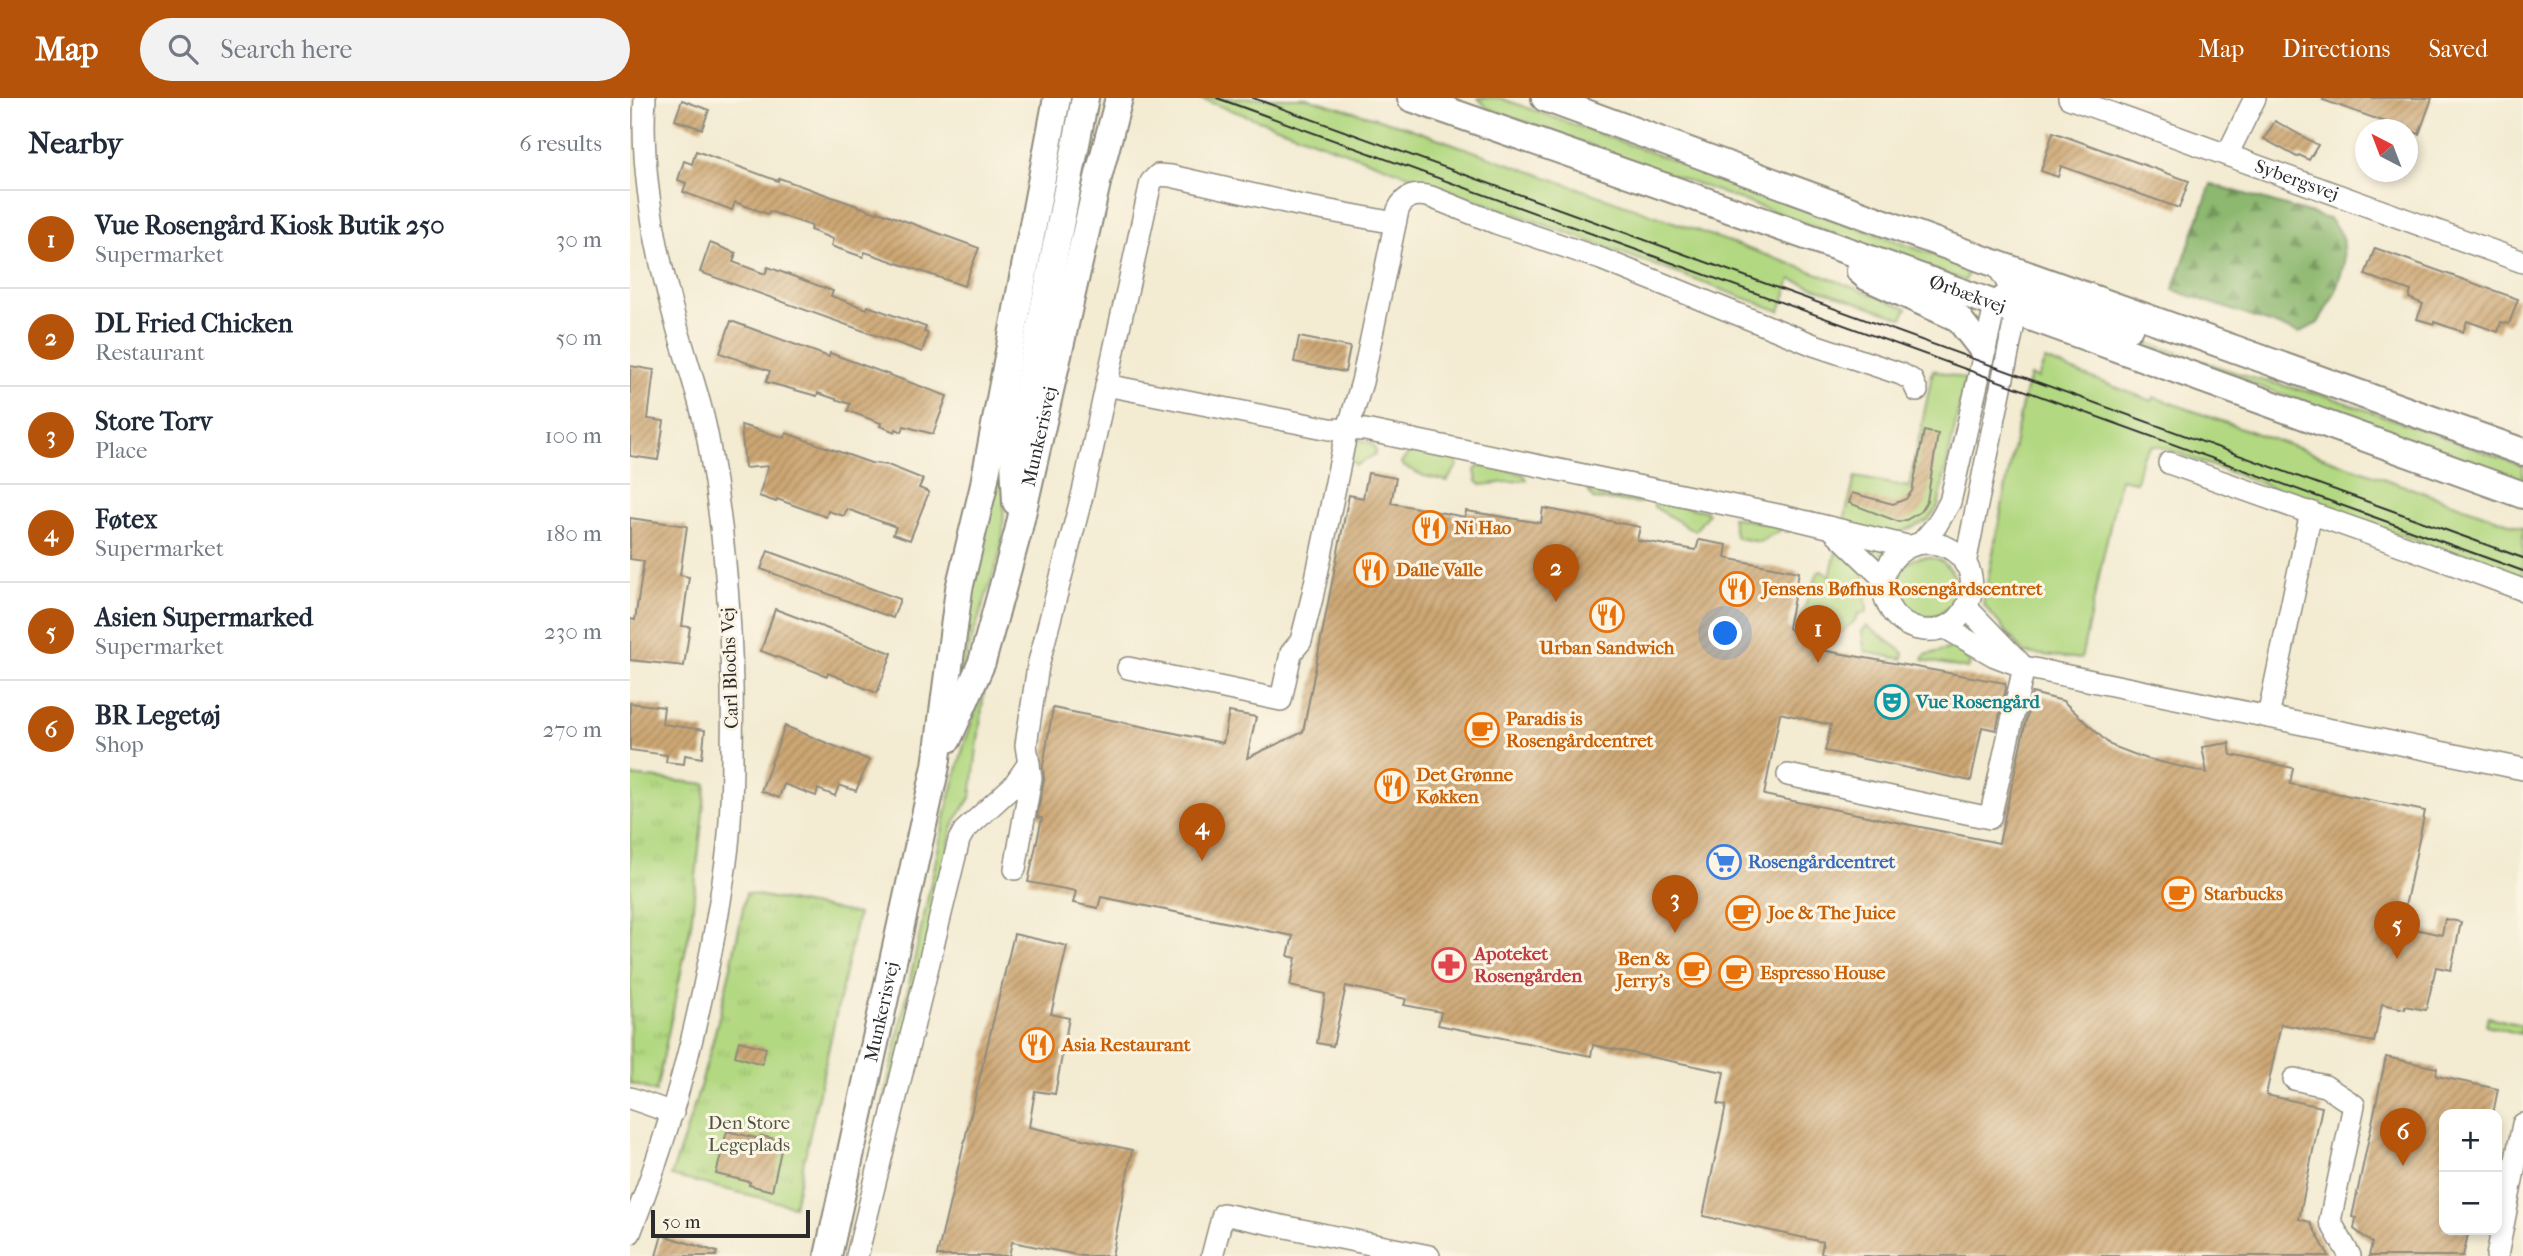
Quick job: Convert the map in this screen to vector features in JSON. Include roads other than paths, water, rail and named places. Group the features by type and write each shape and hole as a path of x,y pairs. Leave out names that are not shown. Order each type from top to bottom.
{"main road":[{"name":"Munkerisvej","path":"828,1256 936,766 959,589 983,489 1057,98"},
{"path":"1018,532 1014,460 1085,98"},
{"name":"Munkerisvej","path":"936,766 982,662 1018,532 1099,174 1119,98"},
{"name":"Ørbækvej","path":"1411,98 1442,102 1823,242 2008,305 2523,495"},
{"path":"1545,98 2523,452"},
{"path":"1823,242 1867,276 1958,318 1983,350"},
{"path":"2008,305 2021,295 2164,339 2327,382"}],"street":[{"name":"Carl Blochs Vej","path":"630,1233 673,1112 704,988 726,860 732,778 731,623 711,452 705,420 674,315 650,208 645,98"},
{"name":"Sybergsvej","path":"2069,98 2523,262"},
{"path":"2227,155 2255,98"},
{"path":"1014,869 1031,778 1043,640 1083,492 1151,182 1158,175 1171,176 1298,205 1395,223"},
{"path":"1128,668 1281,701 1291,653 1301,642 1312,598 1348,429 1362,382 1395,223 1403,201 1411,196 1419,194 1430,197 1601,259 1814,345 1902,374 1912,380 1917,391"},
{"path":"1965,564 2008,305 2006,278 1995,263"},
{"path":"1107,385 1330,429 1385,434 1670,492 1832,529 1915,544 1942,545 1952,549 1965,564 1971,585 1966,607 1953,622 1944,627 1923,630 1902,623 1888,607 1884,598 1883,578 1891,559 1915,544 1936,526 1950,502 1983,350 2008,305"},
{"path":"2169,463 2523,590"},
{"path":"2267,717 2311,512"},
{"path":"1832,529 1883,578"},
{"path":"1966,607 2024,667"},
{"path":"1944,627 1995,656 2024,667 2523,769"},
{"path":"1788,775 1990,818 2024,667"},
{"path":"857,1256 959,841 964,831 1013,786 1033,752"},
{"path":"2294,1079 2325,1086 2354,1105 2330,1221 2350,1256"},
{"path":"630,1098 673,1112"},
{"path":"2497,1256 2523,1124"},
{"path":"1212,1256 1223,1214 1429,1256"}],"tram line":[{"path":"1217,98 2523,571"},
{"path":"1253,98 2523,558"}],"place":[{"name":"Ni Hao","path":"1430,528"},
{"name":"Dalle Valle","path":"1371,570"},
{"name":"Jensens Bøfhus Rosengårdscentret","path":"1737,589"},
{"name":"DL Fried Chicken","path":"1556,602"},
{"name":"Urban Sandwich","path":"1607,615"},
{"name":"Vue Rosengård Kiosk Butik 250","path":"1818,663"},
{"name":"Vue Rosengård","path":"1892,702"},
{"name":"Paradis is Rosengårdcentret","path":"1482,730"},
{"name":"Det Grønne Køkken","path":"1392,786"},
{"name":"Føtex","path":"1202,861"},
{"name":"Rosengårdcentret","path":"1724,862"},
{"name":"Starbucks","path":"2179,894"},
{"name":"Joe & The Juice","path":"1743,913"},
{"name":"Store Torv","path":"1675,933"},
{"name":"Asien Supermarked","path":"2397,959"},
{"name":"Apoteket Rosengården","path":"1449,965"},
{"name":"Ben & Jerry's","path":"1694,970"},
{"name":"Espresso House","path":"1736,973"},
{"name":"Asia Restaurant","path":"1037,1045"},
{"name":"BR Legetøj","path":"2403,1166"}],"park label":[{"name":"Den Store Legeplads","path":"749,1134"}]}
